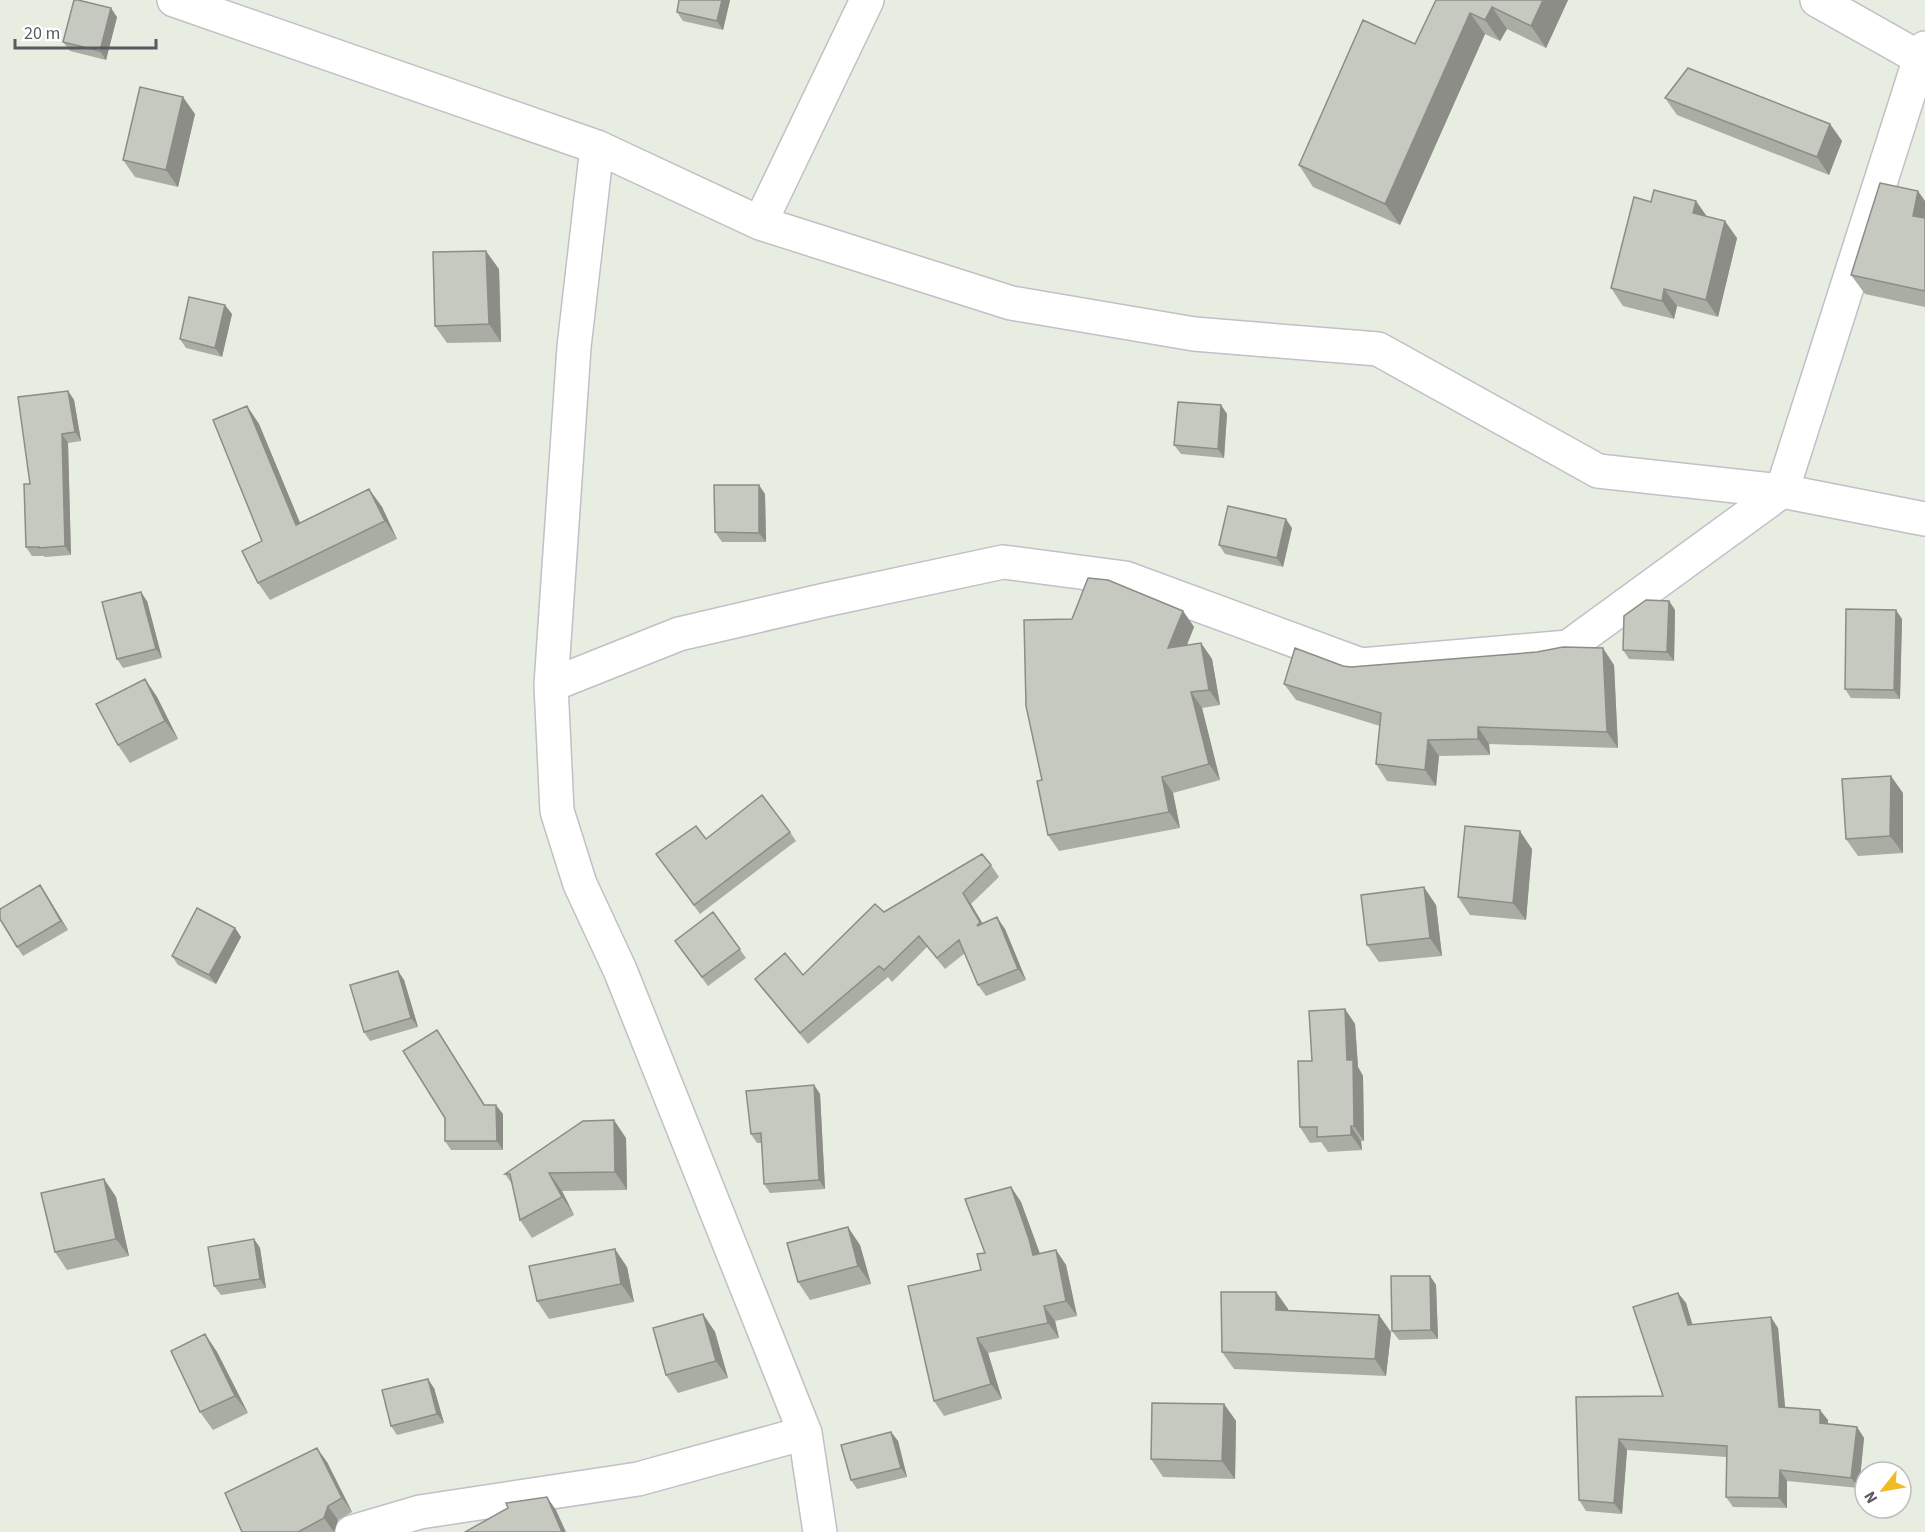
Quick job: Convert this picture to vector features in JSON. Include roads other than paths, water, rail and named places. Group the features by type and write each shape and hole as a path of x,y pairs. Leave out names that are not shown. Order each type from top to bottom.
{"street":[{"path":"174,0 597,147 760,223 1011,303 1194,334 1378,349 1598,471 1782,491 1925,519"},
{"path":"760,223 867,0"},
{"path":"551,685 679,634 1003,562 1125,578 1361,665 1568,647 1782,491 1923,53 1817,0"},
{"path":"597,147 574,347 551,685 558,811 580,884 620,970 805,1432 820,1532"},
{"path":"352,1532 420,1512 638,1479 805,1432"}]}
